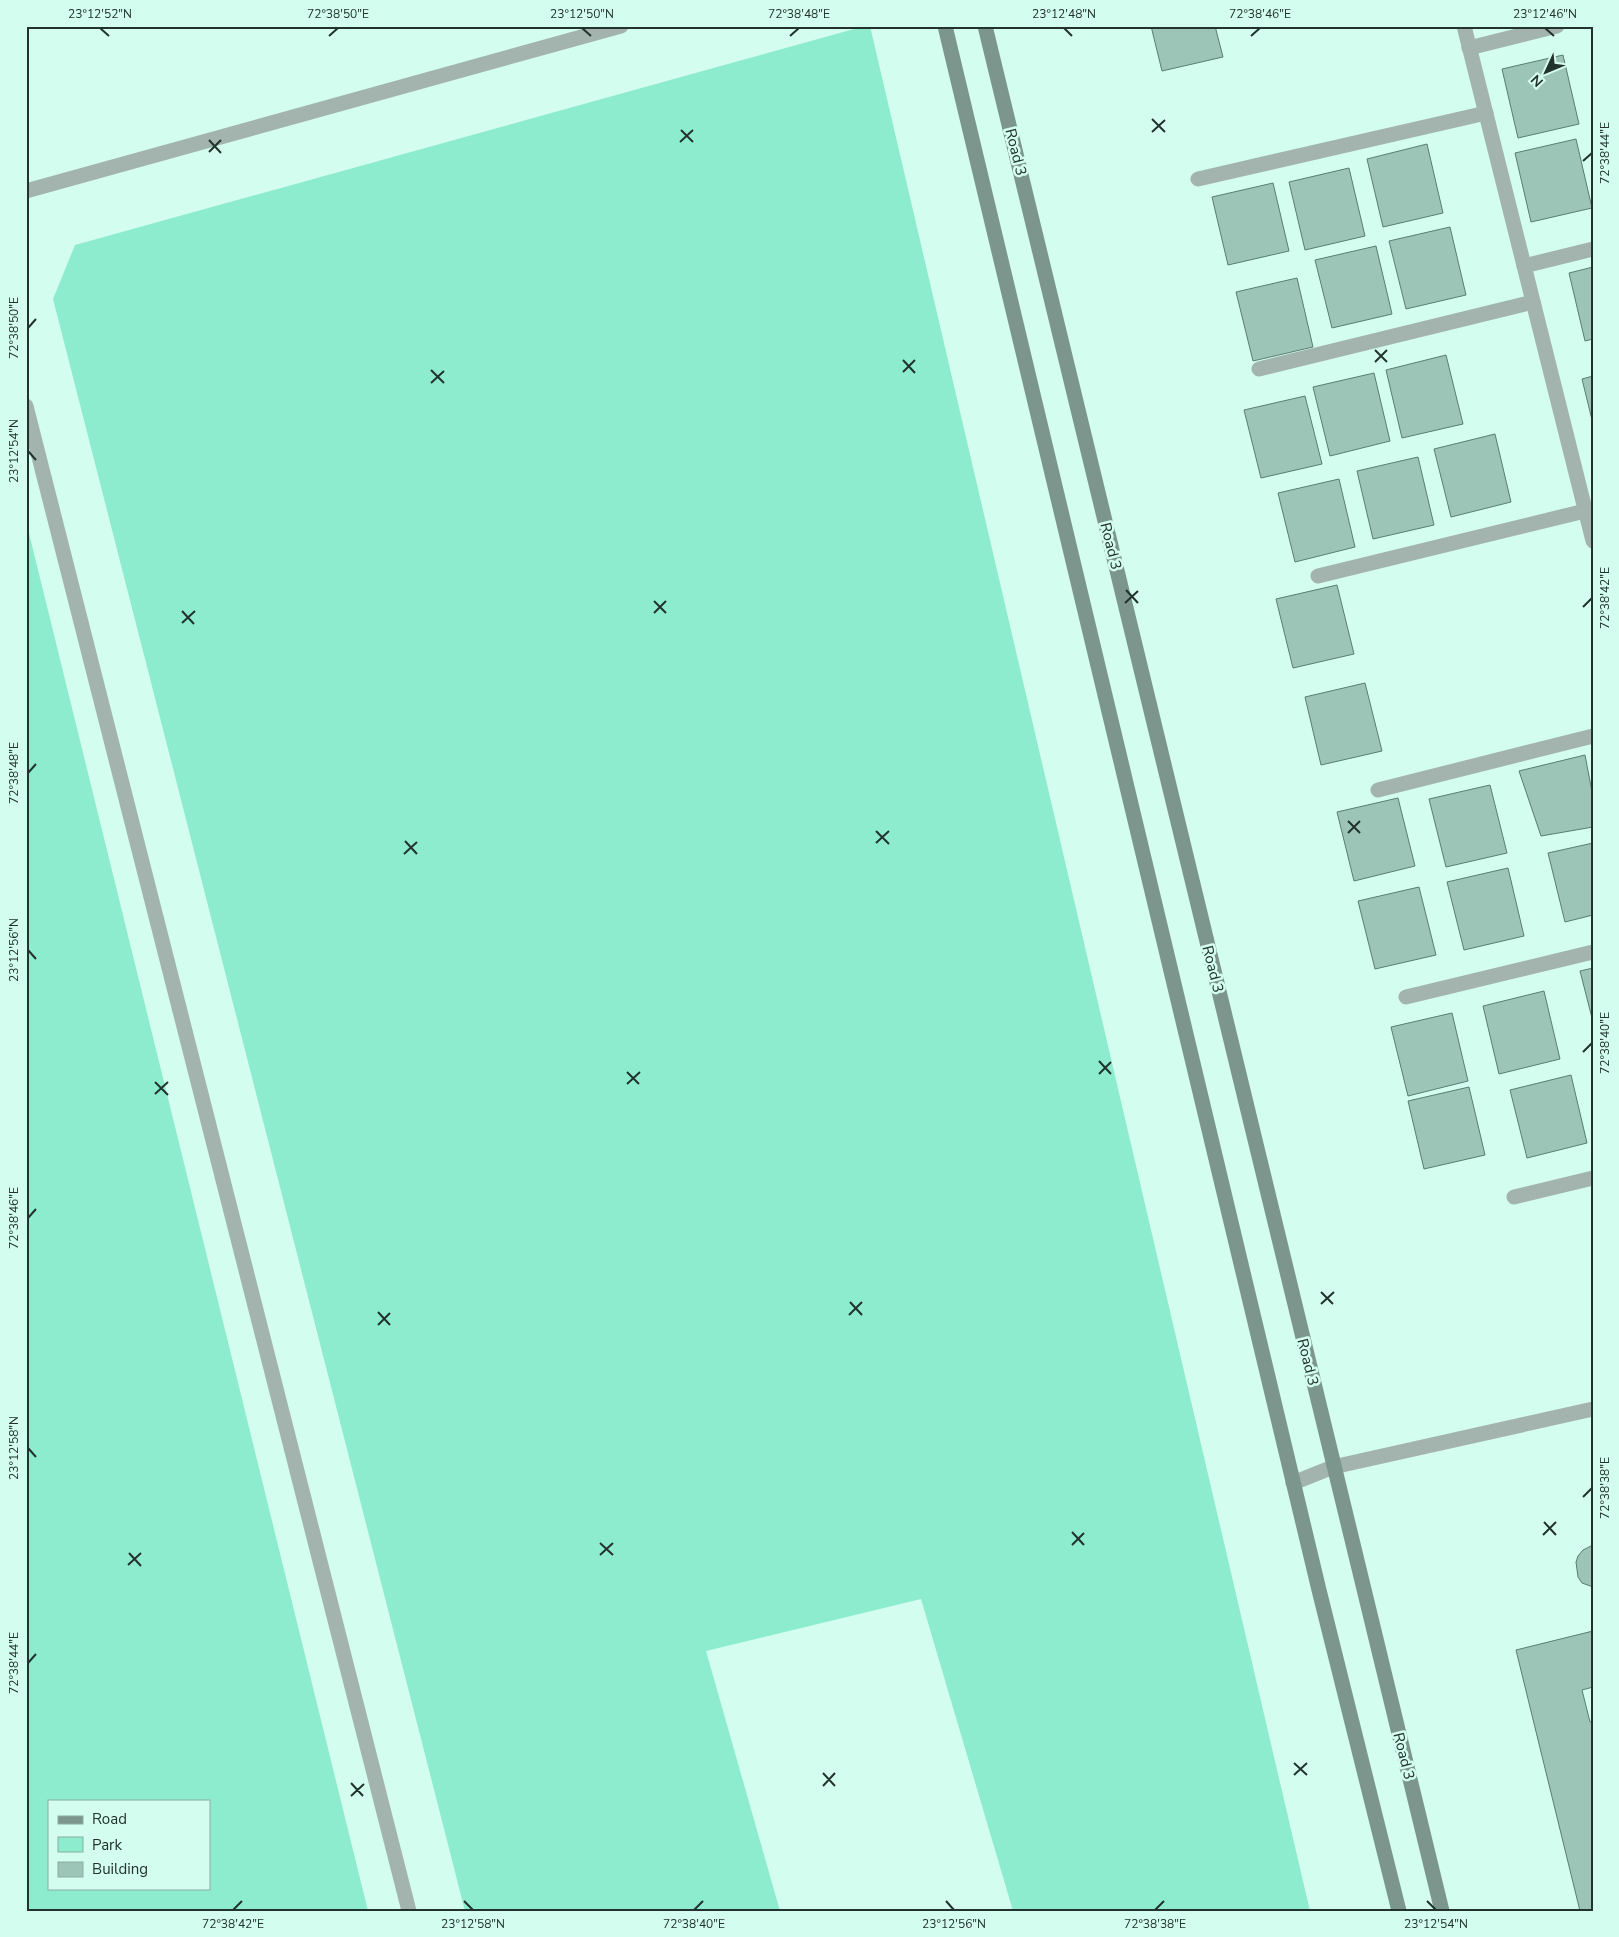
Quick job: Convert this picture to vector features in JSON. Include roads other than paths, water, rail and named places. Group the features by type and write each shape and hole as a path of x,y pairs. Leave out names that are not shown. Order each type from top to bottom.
{"street":[{"path":"26,191 621,26"},
{"path":"945,26 1293,1484 1399,1911"},
{"name":"Road 3","path":"985,26 1442,1911"},
{"path":"1464,26 1533,302 1585,479 1585,511 1593,540"},
{"path":"1469,48 1557,26"},
{"path":"1198,179 1486,113"},
{"path":"1524,266 1593,249"},
{"path":"1259,369 1533,302"},
{"path":"26,406 409,1911"},
{"path":"1318,576 1585,511"},
{"path":"1378,790 1593,736"},
{"path":"1406,998 1593,952"},
{"path":"1514,1197 1593,1178"},
{"path":"1293,1484 1333,1467 1593,1409"}]}
